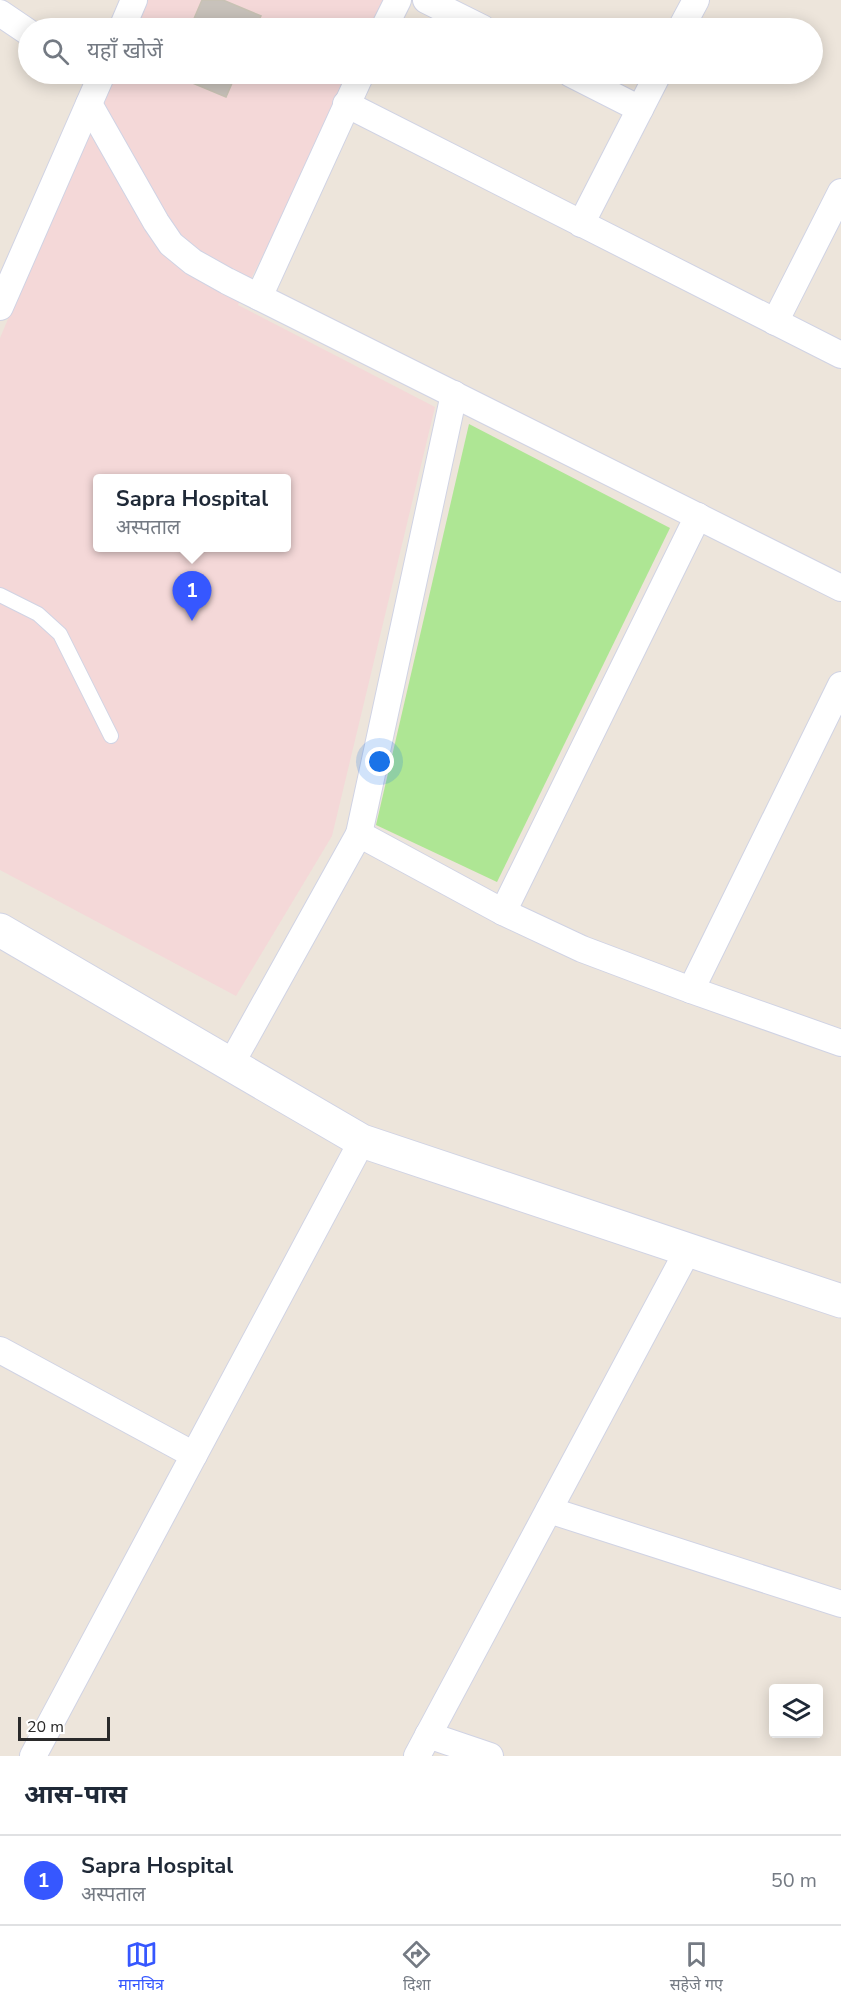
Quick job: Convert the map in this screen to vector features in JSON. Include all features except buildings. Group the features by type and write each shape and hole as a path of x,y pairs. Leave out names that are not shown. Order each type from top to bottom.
{"street":[{"path":"126,18 134,0"},
{"path":"389,18 398,0"},
{"path":"426,0 462,18"},
{"path":"686,18 694,1"},
{"path":"0,13 18,25"},
{"path":"0,307 89,104 95,84"},
{"path":"259,297 357,84"},
{"path":"591,84 640,109"},
{"path":"581,224 653,84"},
{"path":"89,104 156,222 171,244 193,262 841,588"},
{"path":"346,104 841,355"},
{"path":"775,322 841,192"},
{"path":"231,1064 359,834 454,394"},
{"path":"503,912 698,516"},
{"path":"691,990 841,685"},
{"path":"359,834 503,912 582,949 841,1043"},
{"path":"0,930 362,1141 688,1250 839,1294"},
{"path":"33,1756 362,1141"},
{"path":"490,1756 423,1746 688,1250"},
{"path":"0,1350 194,1455"},
{"path":"549,1510 841,1604"}],"lane":[{"path":"0,595 38,614 60,634 111,736"}],"shaded area":[{"path":"142,0 389,0 380,18 134,18"},
{"path":"107,84 348,84 238,305 435,407 332,836 236,996 0,870 0,338"}],"green space":[{"path":"469,424 670,528 497,882 376,825"}],"place":[{"name":"Sapra Hospital","path":"192,621"}]}
